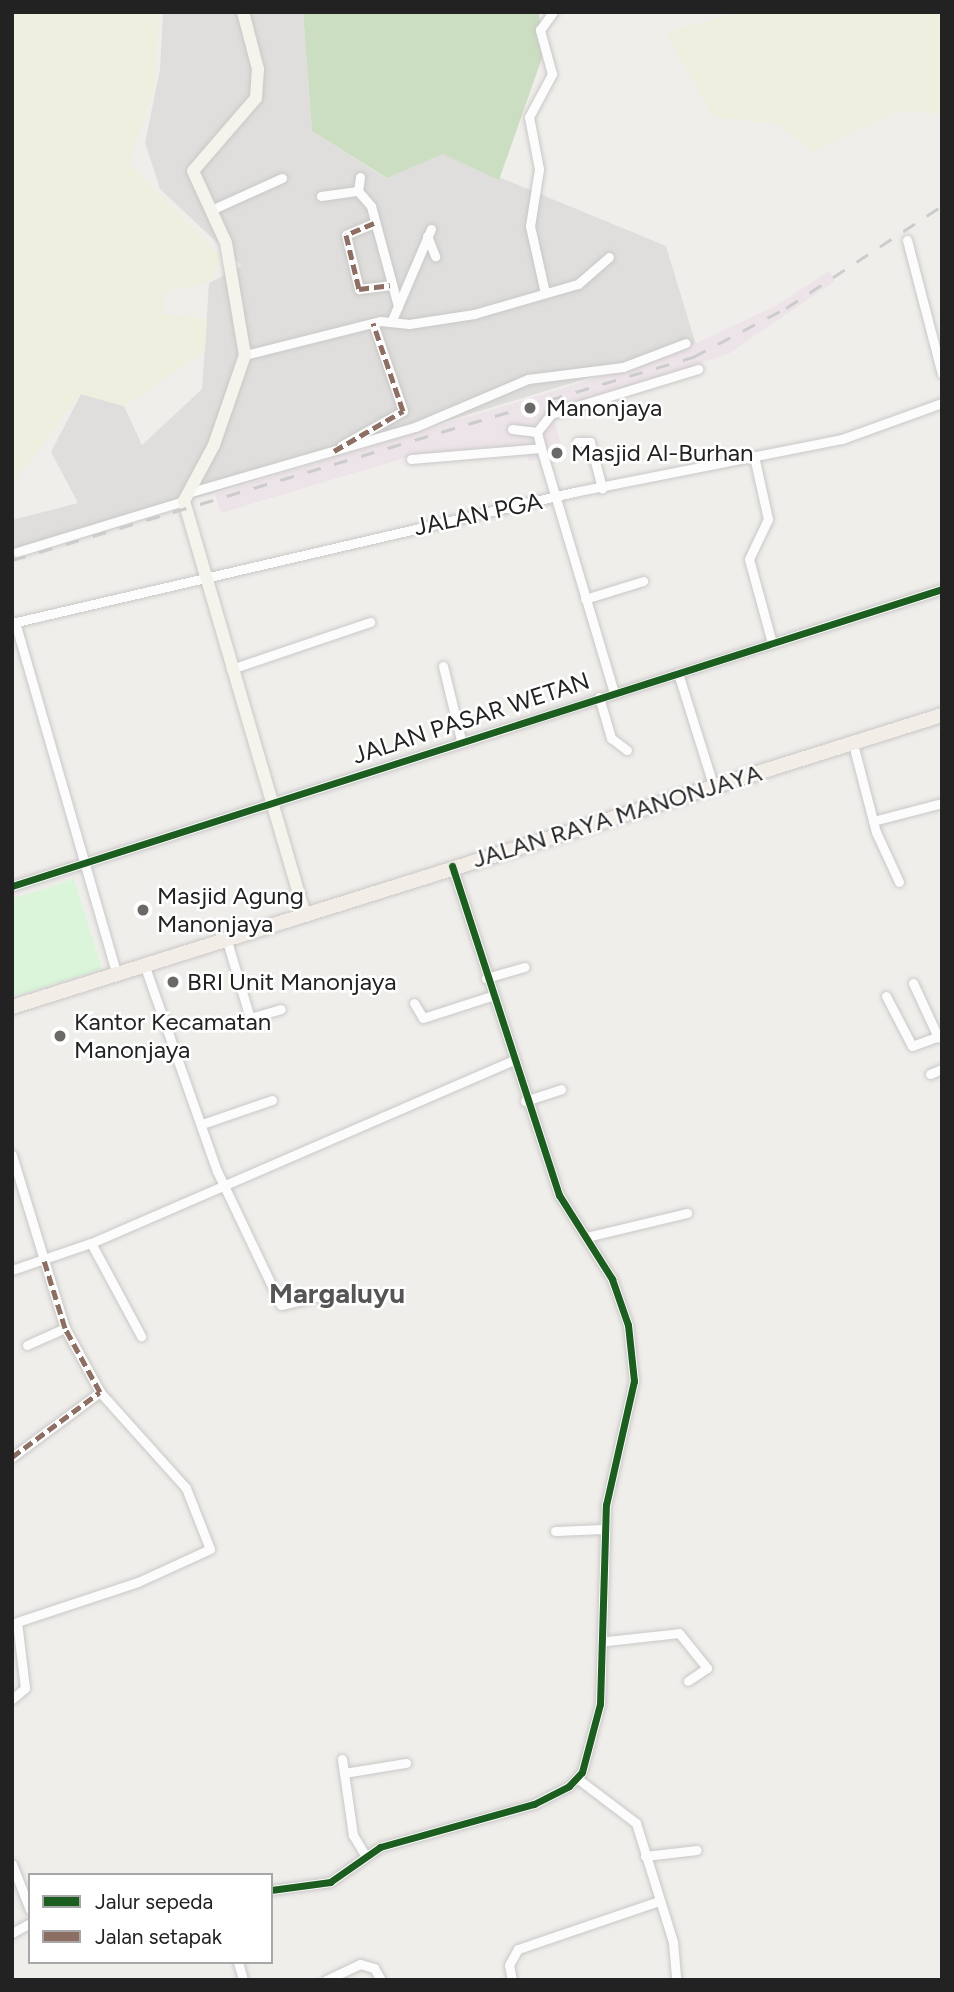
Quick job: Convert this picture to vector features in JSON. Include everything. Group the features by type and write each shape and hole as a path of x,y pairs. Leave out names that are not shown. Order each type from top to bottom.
{"main road":[{"path":"243,12 260,84 242,118 195,165 194,181 211,210 234,276 244,355 187,496 202,575 305,915"},
{"name":"JALAN RAYA MANONJAYA","path":"12,1007 227,941 453,866 942,715"}],"street":[{"path":"545,293 530,226 539,169 529,117 552,74 540,30 553,12"},
{"path":"211,210 282,177"},
{"path":"360,177 358,191 371,206 390,285 398,306"},
{"path":"321,196 358,191"},
{"path":"374,223 346,234 359,289 390,285"},
{"path":"392,320 429,233 435,256"},
{"path":"907,240 942,374"},
{"path":"244,355 373,323 451,319 580,282 609,257"},
{"path":"334,451 403,411 373,323"},
{"path":"17,552 187,496 415,428 528,379 623,367 686,343"},
{"path":"537,432 551,414 698,369"},
{"name":"JALAN PGA","path":"14,623 202,575 556,496 882,428 942,403"},
{"path":"512,429 537,432"},
{"path":"537,432 614,693"},
{"path":"577,442 590,442 602,488"},
{"path":"411,459 541,448"},
{"path":"754,456 768,519 749,559 772,643"},
{"path":"585,598 643,581"},
{"name":"JALAN PASAR WETAN","path":"12,886 461,740 942,589"},
{"path":"231,669 370,622"},
{"path":"14,623 117,975"},
{"path":"443,666 461,740"},
{"path":"678,673 713,785"},
{"path":"599,698 611,738 627,750"},
{"path":"853,744 873,821 899,882"},
{"path":"873,821 942,803"},
{"path":"273,1890 330,1882 365,1855 534,1804 578,1779 600,1704 607,1641 604,1530 635,1367 620,1296 559,1195 491,996 453,866"},
{"path":"227,941 250,1018 281,1009"},
{"path":"145,967 224,1186 281,1305 319,1296"},
{"path":"486,978 524,967"},
{"path":"886,996 912,1046 940,1036 913,983"},
{"path":"414,1003 424,1018 491,996"},
{"path":"12,1270 91,1243 512,1061"},
{"path":"930,1074 942,1069"},
{"path":"525,1101 561,1089"},
{"path":"202,1124 272,1100"},
{"path":"12,1154 65,1328 100,1392 186,1488 210,1549 138,1582 17,1622 25,1688 12,1699"},
{"path":"586,1237 687,1213"},
{"path":"91,1243 141,1336"},
{"path":"27,1345 65,1328"},
{"path":"12,1457 100,1392"},
{"path":"555,1531 604,1530"},
{"path":"607,1641 679,1633 707,1668 688,1681"},
{"path":"342,1759 353,1835 365,1855"},
{"path":"344,1773 406,1763"},
{"path":"578,1779 636,1823 656,1902 673,1942 676,1980"},
{"path":"645,1856 697,1850"},
{"path":"12,1864 28,1905"},
{"path":"512,1980 509,1965 518,1949 656,1902"},
{"path":"12,1933 28,1924"},
{"path":"326,1980 360,1964 374,1968 381,1980"}],"shaded area":[{"path":"163,12 303,12 312,131 386,178 443,154 666,246 696,345 12,554 12,520 78,503 51,452 81,394 124,406 142,445 202,389 209,283 242,266 160,189 145,143 160,69"},
{"path":"829,271 835,281 728,354 552,412 565,460 544,466 541,458 529,461 524,445 418,454 221,513 215,494 671,355 775,306"}],"green space":[{"path":"12,12 160,12 154,91 129,163 222,258 209,283 164,292 163,314 207,319 205,351 124,406 80,394 12,485"},
{"path":"303,12 539,12 543,55 499,180 443,154 387,178 312,131"},
{"path":"743,12 942,12 942,113 895,112 813,152 778,124 713,117 666,32"},
{"path":"74,879 102,969 12,997 12,899"}],"railway":[{"path":"12,560 693,357 786,308 942,206"}],"marked path":[{"path":"374,223 346,235 359,289 390,285"},
{"path":"334,451 403,411 373,323"},
{"path":"12,1457 100,1392 65,1328 44,1260"}],"cycle path":[{"path":"12,886 942,589"},
{"path":"273,1890 330,1882 380,1847 534,1804 569,1786 582,1772 600,1704 606,1505 634,1381 628,1325 612,1279 559,1195 452,866"}],"place":[{"name":"Manonjaya","path":"530,408"},
{"name":"Masjid Al-Burhan","path":"557,453"},
{"name":"Masjid Agung Manonjaya","path":"143,910"},
{"name":"BRI Unit Manonjaya","path":"173,982"},
{"name":"Kantor Kecamatan Manonjaya","path":"60,1036"}],"district":[{"name":"Margaluyu","path":"337,1293"}]}
